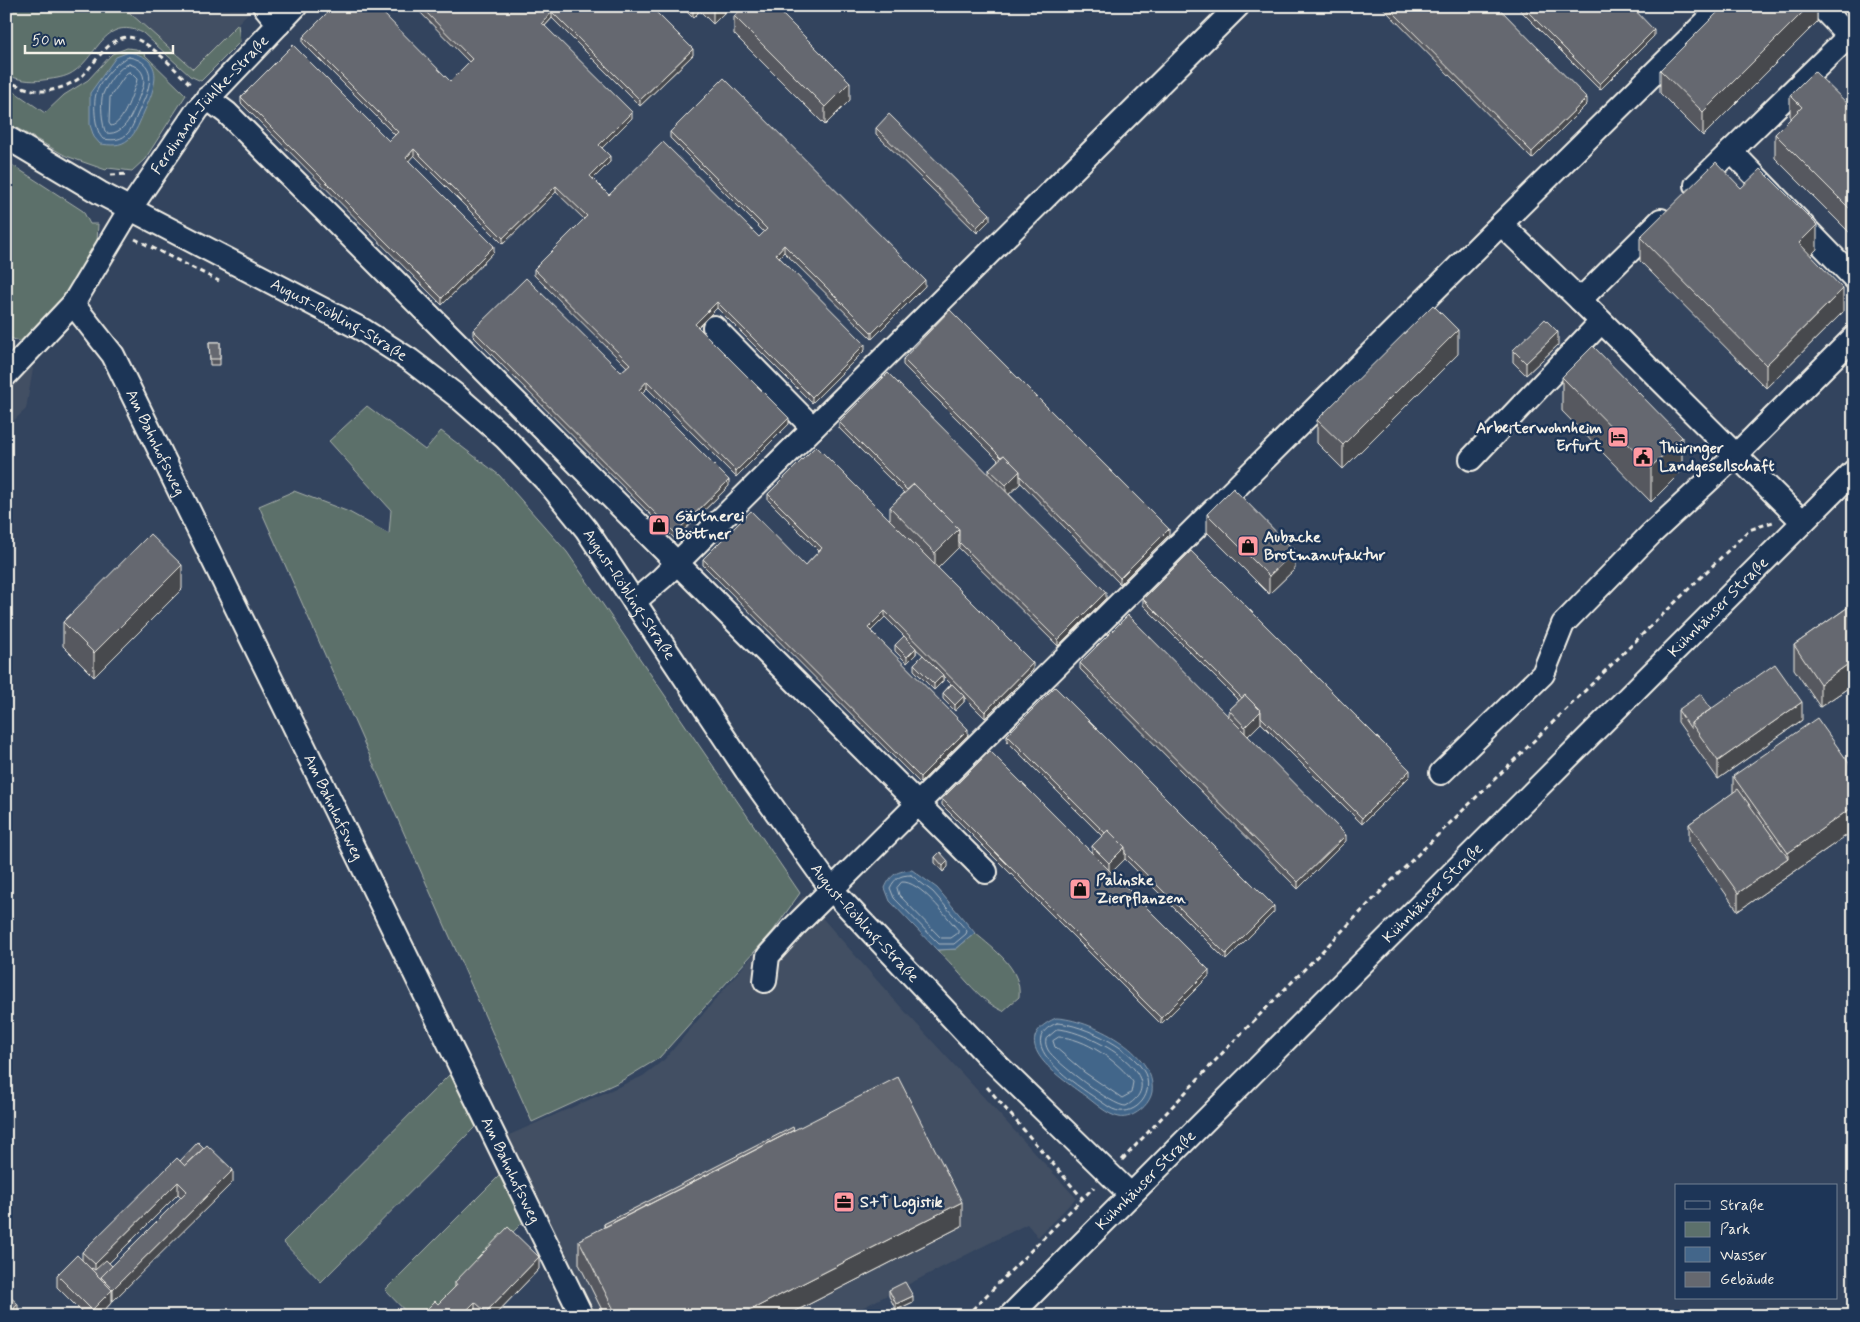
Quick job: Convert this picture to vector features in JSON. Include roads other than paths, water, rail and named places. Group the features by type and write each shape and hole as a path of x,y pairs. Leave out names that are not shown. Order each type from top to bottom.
{"street":[{"path":"264,6 279,24"},
{"name":"Ferdinand-Jühlke-Straße","path":"6,375 73,304 130,209 207,98 296,6"},
{"path":"634,602 676,564 814,428 1238,6"},
{"path":"765,982 768,956 832,890 1722,6"},
{"path":"1580,300 1731,151 1851,38 1820,6"},
{"path":"207,98 227,113 986,872"},
{"name":"August-Röbling-Straße","path":"6,137 59,170 130,209 363,330 410,360 457,396 505,438 551,486 586,529 746,770 832,890 966,1033 1131,1195"},
{"path":"1731,151 1854,278"},
{"path":"1501,224 1797,516"},
{"name":"Am Bahnhofsweg","path":"73,304 113,356 582,1316"},
{"path":"1470,459 1601,322"},
{"path":"714,326 814,428"},
{"path":"1442,773 1543,674 1563,624 1651,534 1735,456 1854,337"},
{"name":"Kühnhäuser Straße","path":"1010,1316 1797,516 1854,470"}],"water":[{"path":"129,52 149,61 153,68 155,76 152,93 138,127 126,142 111,145 100,144 94,137 90,125 90,93 116,57"},
{"path":"912,870 937,888 975,933 956,949 937,950 890,901 885,888 892,876 898,872"},
{"path":"1056,1018 1086,1024 1118,1040 1133,1051 1144,1064 1151,1077 1152,1092 1144,1107 1130,1116 1114,1116 1050,1069 1035,1048 1035,1037 1041,1027"}],"place":[{"name":"Arbeiterwohnheim Erfurt","path":"1618,437"},
{"name":"Thüringer Landgesellschaft","path":"1643,457"},
{"name":"Gärtnerei Böttner","path":"659,525"},
{"name":"Aubacke Brotmanufaktur","path":"1248,546"},
{"name":"Palinske Zierpflanzen","path":"1080,889"},
{"name":"S+T Logistik","path":"844,1202"}]}
